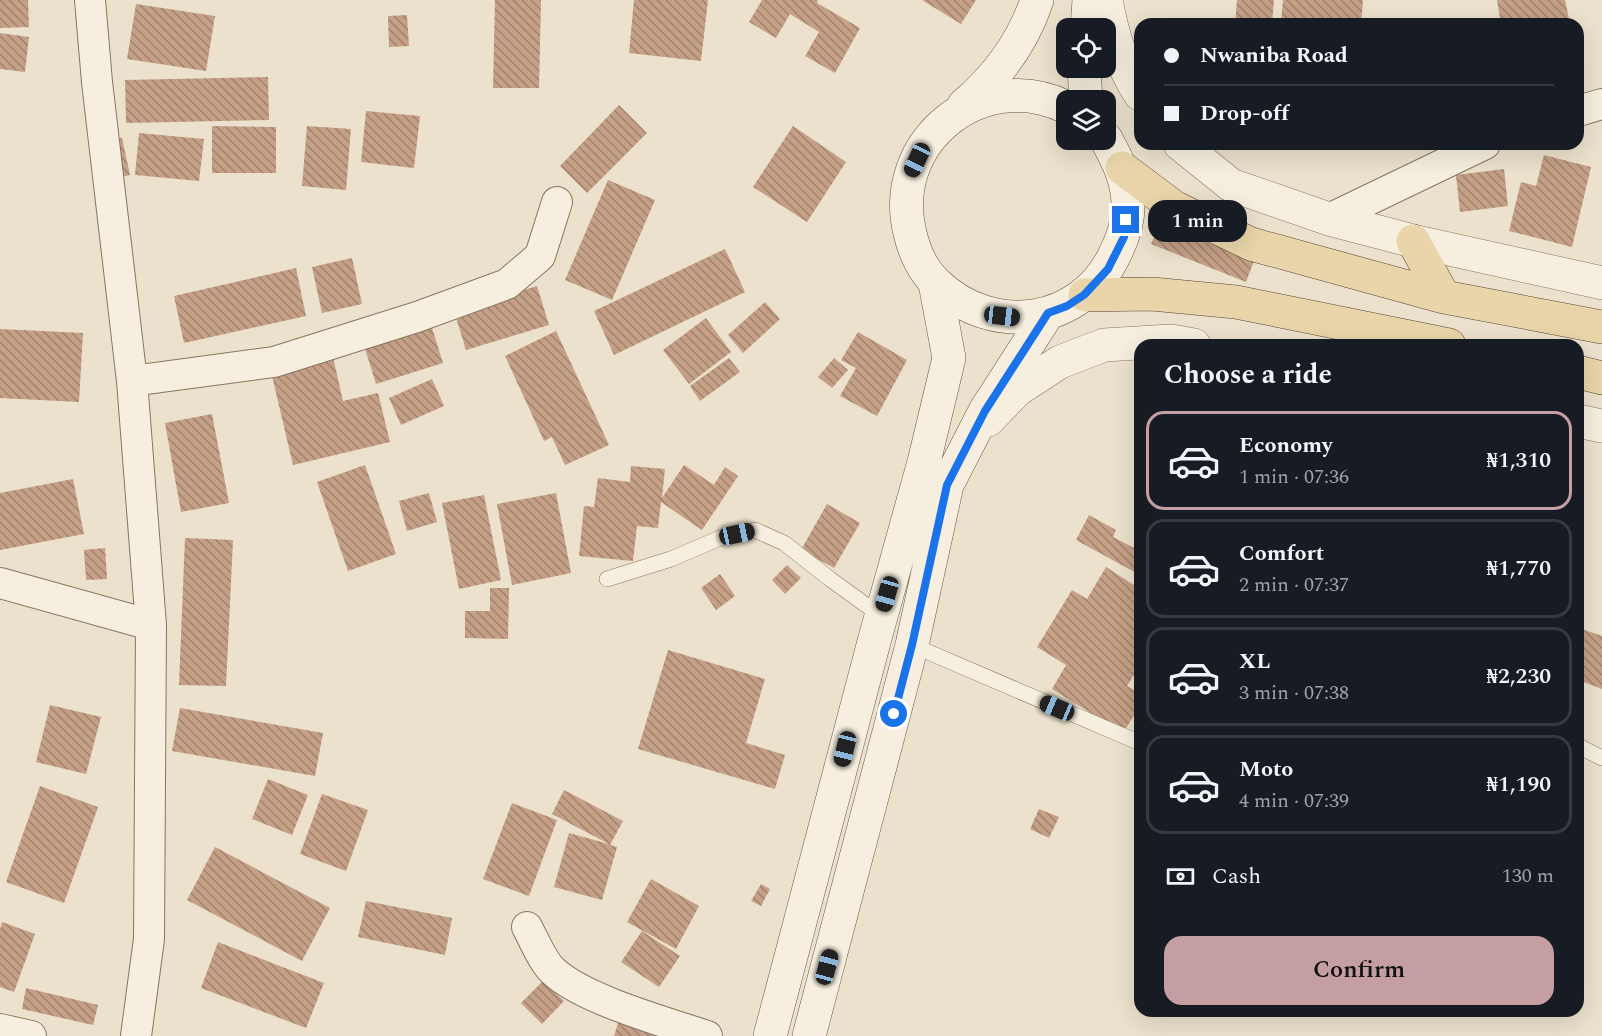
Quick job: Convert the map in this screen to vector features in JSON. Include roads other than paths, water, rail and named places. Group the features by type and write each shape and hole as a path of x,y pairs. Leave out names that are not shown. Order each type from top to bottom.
{"main road":[{"path":"1037,0 1012,53 987,85 951,116 925,143 909,177 905,215 914,251 935,283 959,302 987,314 1018,318 1048,313 1067,306 1084,295 1108,269 1124,237 1128,203 1122,168 1112,150"},
{"path":"1088,18 1089,0"},
{"path":"1106,0 1113,37 1134,85"},
{"path":"951,116 982,100 1016,94 1056,102"},
{"path":"1187,150 1231,185 1329,219 1413,241 1602,283"},
{"path":"1122,168 1174,207 1251,244 1444,297 1602,327"},
{"path":"1413,241 1444,297"},
{"path":"770,1036 924,462 949,358 935,283"},
{"path":"1084,295 1152,294 1236,302 1396,339"},
{"path":"809,1036 912,645 947,485 985,411 1048,313"},
{"path":"947,485 987,421 1017,390 1060,362 1104,345 1134,343"},
{"path":"1584,374 1602,378"},
{"path":"1584,422 1602,426"}],"street":[{"path":"90,0 97,82 132,381 151,625 149,939 136,1036"},
{"path":"1584,109 1602,104"},
{"path":"1329,219 1473,150"},
{"path":"132,381 274,362 417,317 507,284 540,256 557,202"},
{"path":"0,583 151,625"},
{"path":"526,927 552,970 576,988 619,1006 707,1036"},
{"path":"0,1029 32,1036"}],"lane":[{"path":"607,579 671,559 720,538 755,530 784,543 881,616"},
{"path":"912,645 1134,740"},
{"path":"1584,749 1602,758"}]}
